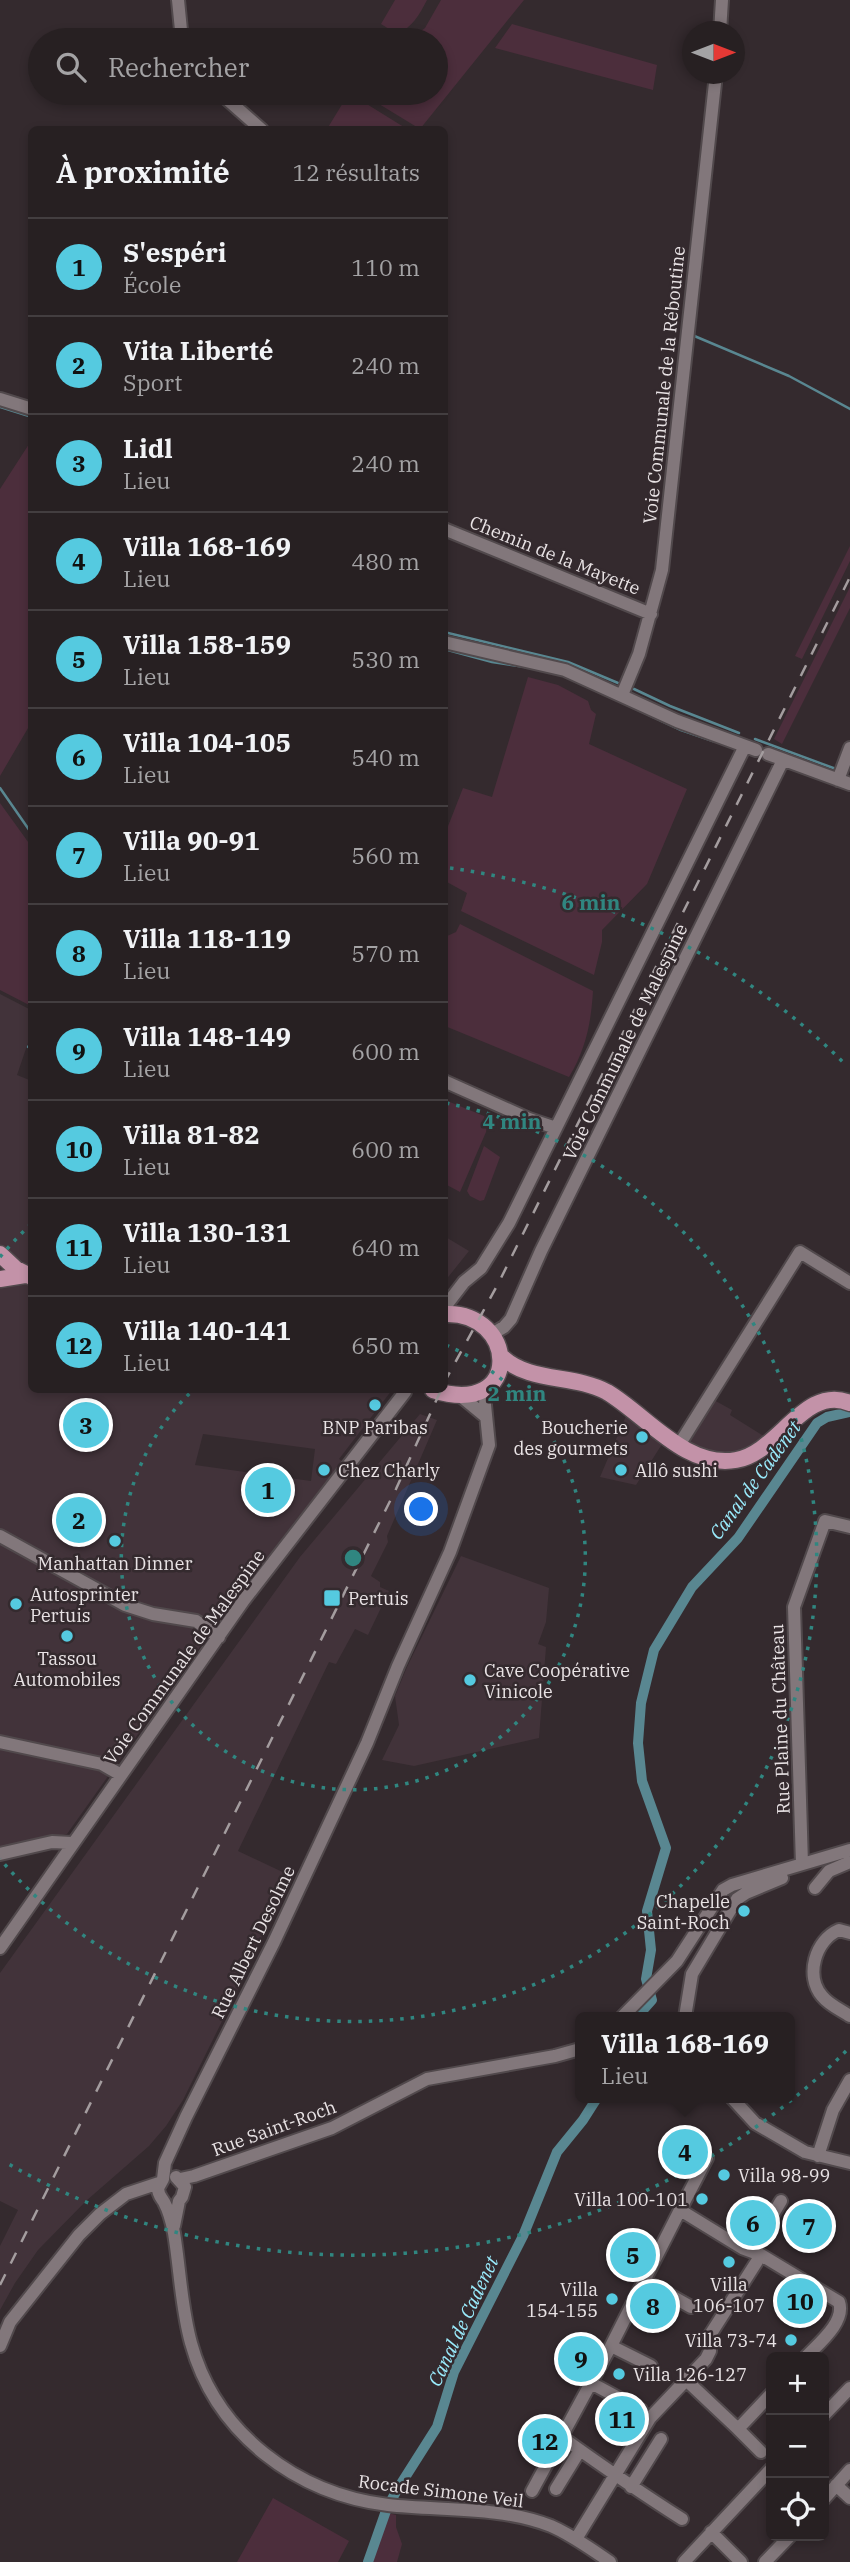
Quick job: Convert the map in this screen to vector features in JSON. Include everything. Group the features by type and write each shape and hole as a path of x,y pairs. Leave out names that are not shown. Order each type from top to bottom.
{"main road":[{"path":"0,1254 28,1276"},
{"path":"0,1279 28,1276"},
{"path":"450,1312 492,1334 499,1344 502,1357 499,1370 489,1386"},
{"path":"502,1357 522,1371 599,1389 679,1444 709,1459 738,1460 761,1451 799,1415 821,1402 840,1400 850,1403"},
{"path":"448,1393 475,1395 522,1371"}],"street":[{"path":"178,0 181,28"},
{"path":"721,21 722,0"},
{"name":"Voie Communale de la Réboutine","path":"622,695 639,654 662,570 715,84"},
{"path":"234,105 257,126"},
{"path":"0,399 28,408"},
{"name":"Chemin de la Mayette","path":"448,531 651,614"},
{"path":"448,643 565,670 677,720 844,782 850,748"},
{"path":"450,1312 456,1294 464,1282 481,1268 496,1245 756,750"},
{"name":"Voie Communale de Malespine","path":"492,1334 511,1319 541,1251 783,760"},
{"path":"448,1083 529,1119 556,1128"},
{"path":"679,1444 800,1252 850,1283"},
{"name":"Rue Albert Desolme","path":"179,2201 185,2187 166,2185 169,2156 368,1743 398,1667 450,1552 489,1445 489,1423 485,1416 489,1386"},
{"name":"Voie Communale de Malespine","path":"0,1948 264,1574 406,1393"},
{"path":"462,1396 485,1416"},
{"name":"Rue Plaine du Château","path":"802,1864 794,1606 825,1521 850,1527"},
{"path":"0,1536 125,1605 153,1614 196,1621 219,1637"},
{"path":"0,1741 89,1762"},
{"path":"0,1749 70,1762 102,1764 121,1775"},
{"path":"0,1854 52,1842 72,1843"},
{"path":"627,2012 677,1961 723,1890 850,1850"},
{"path":"814,1888 829,1871 850,1862"},
{"path":"686,2012 692,1974 737,1899 799,1870 802,1864"},
{"path":"850,1933 839,1930 825,1938 814,1965 817,1989 824,1999 850,2016"},
{"name":"Rue Saint-Roch","path":"166,2185 332,2128 427,2079 575,2050"},
{"path":"818,2156 833,2110 850,2080"},
{"path":"737,2103 755,2123 805,2152 850,2163"},
{"path":"532,2491 563,2438 707,2158"},
{"path":"0,2346 5,2322 79,2235 114,2203 136,2189 166,2185 171,2203 179,2201"},
{"name":"Rocade Simone Veil","path":"166,2185 191,2344 206,2383 228,2417 253,2445 280,2467 327,2491 369,2502 404,2507 525,2518 551,2526 610,2562"},
{"name":"Rocade Simone Veil","path":"173,2232 179,2201"},
{"path":"576,2539 650,2418 706,2359 710,2351 710,2335 756,2253 781,2201"},
{"path":"680,2210 839,2302 841,2312 837,2320 811,2352"},
{"path":"643,2280 691,2307"},
{"path":"611,2346 651,2366"},
{"path":"686,2380 761,2452"},
{"path":"591,2383 641,2410"},
{"path":"829,2410 850,2388"},
{"path":"738,2430 766,2399"},
{"path":"563,2438 617,2474 631,2487 682,2519"},
{"path":"631,2487 661,2439"},
{"path":"556,2489 580,2450"},
{"path":"829,2493 850,2470"},
{"path":"684,2562 766,2474"},
{"path":"836,2485 850,2498"},
{"path":"711,2532 741,2562"},
{"path":"765,2562 785,2541"}],"shaded area":[{"path":"395,0 427,0 418,16 406,28 387,28 381,24"},
{"path":"441,0 524,0 448,94 448,28 425,28"},
{"path":"512,24 657,65 653,90 495,48"},
{"path":"342,105 368,105 402,126 329,126"},
{"path":"381,105 439,105 422,126 415,126"},
{"path":"28,446 28,728 0,776 0,489"},
{"path":"850,546 850,561 802,659 795,656"},
{"path":"850,587 850,608 782,744 774,739"},
{"path":"528,677 558,685 588,701 591,710 596,714 589,744 687,789 647,884 602,930 602,942 594,975 461,911 467,893 448,883 448,826 463,788 492,797"},
{"path":"0,803 28,842 28,1004 0,990"},
{"path":"460,924 593,991 587,1036 569,1077 448,1027 448,936 456,932"},
{"path":"0,994 28,1008 28,1043 17,1075 28,1079 28,1393 390,1393 339,1459 342,1461 224,1613 67,1834 0,1849","holes":["203,1434 315,1449 311,1481 195,1465"]},
{"path":"448,1101 484,1116 488,1121 486,1132 460,1192 448,1186"},
{"path":"484,1146 500,1157 484,1200 480,1201 470,1196 467,1191"},
{"path":"448,1238 469,1251 448,1277"},
{"path":"712,1399 732,1410 730,1415 767,1438 751,1449 721,1455 711,1454 688,1444"},
{"path":"420,1414 437,1420 387,1536 388,1542 371,1576 380,1582 380,1587 389,1591 368,1635 355,1629 336,1664 329,1662 238,1851 291,1876 183,2100 166,2126 149,2146 86,2201 38,2250 0,2310 0,2246 18,2210 0,2201 0,1973 300,1557"},
{"path":"626,1416 664,1441 636,1485 600,1477"},
{"path":"461,1556 549,1588 546,1622 538,1644 546,1647 539,1738 414,1766 382,1760 399,1725 395,1696"},
{"path":"273,2498 349,2541 338,2562 237,2562"},
{"path":"388,2513 396,2515 396,2527 402,2544 397,2562 370,2562"}],"waterway":[{"path":"692,335 789,376 850,409"},
{"path":"0,407 28,416"},
{"path":"448,633 568,662 618,683"},
{"path":"448,650 492,662 532,668"},
{"path":"634,689 739,733"},
{"path":"613,698 681,730 713,741"},
{"path":"755,739 836,769"},
{"path":"0,788 28,828"},
{"name":"Canal de Cadenet","path":"641,2012 652,2000 646,1979 651,1950 647,1911 666,1848 642,1781 638,1743 641,1703 654,1650 692,1587 738,1538 817,1423 827,1417 850,1412"},
{"name":"Canal de Cadenet","path":"368,2562 387,2508 437,2427 454,2372 523,2236 557,2152 594,2103"}],"railway":[{"path":"448,1376 498,1284 850,577"},
{"path":"0,2285 396,1489 440,1393"}],"place":[{"name":"BNP Paribas","path":"375,1405"},
{"name":"Lidl","path":"86,1425"},
{"name":"Boucherie des gourmets","path":"642,1437"},
{"name":"Chez Charly","path":"324,1470"},
{"name":"Allô sushi","path":"621,1470"},
{"name":"S'espéri","path":"268,1490"},
{"name":"Vita Liberté","path":"79,1520"},
{"name":"Manhattan Dinner","path":"115,1541"},
{"name":"Pertuis","path":"332,1598"},
{"name":"Autosprinter Pertuis","path":"16,1604"},
{"name":"Tassou Automobiles","path":"67,1636"},
{"name":"Cave Coopérative Vinicole","path":"470,1680"},
{"name":"Chapelle Saint-Roch","path":"744,1911"},
{"name":"Villa 168-169","path":"685,2152"},
{"name":"Villa 98-99","path":"724,2175"},
{"name":"Villa 100-101","path":"702,2199"},
{"name":"Villa 104-105","path":"753,2223"},
{"name":"Villa 90-91","path":"809,2226"},
{"name":"Villa 158-159","path":"633,2255"},
{"name":"Villa 106-107","path":"729,2262"},
{"name":"Villa 154-155","path":"612,2299"},
{"name":"Villa 81-82","path":"800,2301"},
{"name":"Villa 118-119","path":"653,2306"},
{"name":"Villa 73-74","path":"791,2340"},
{"name":"Villa 148-149","path":"581,2359"},
{"name":"Villa 126-127","path":"619,2374"},
{"name":"Villa 130-131","path":"622,2419"},
{"name":"Villa 140-141","path":"545,2441"}]}
